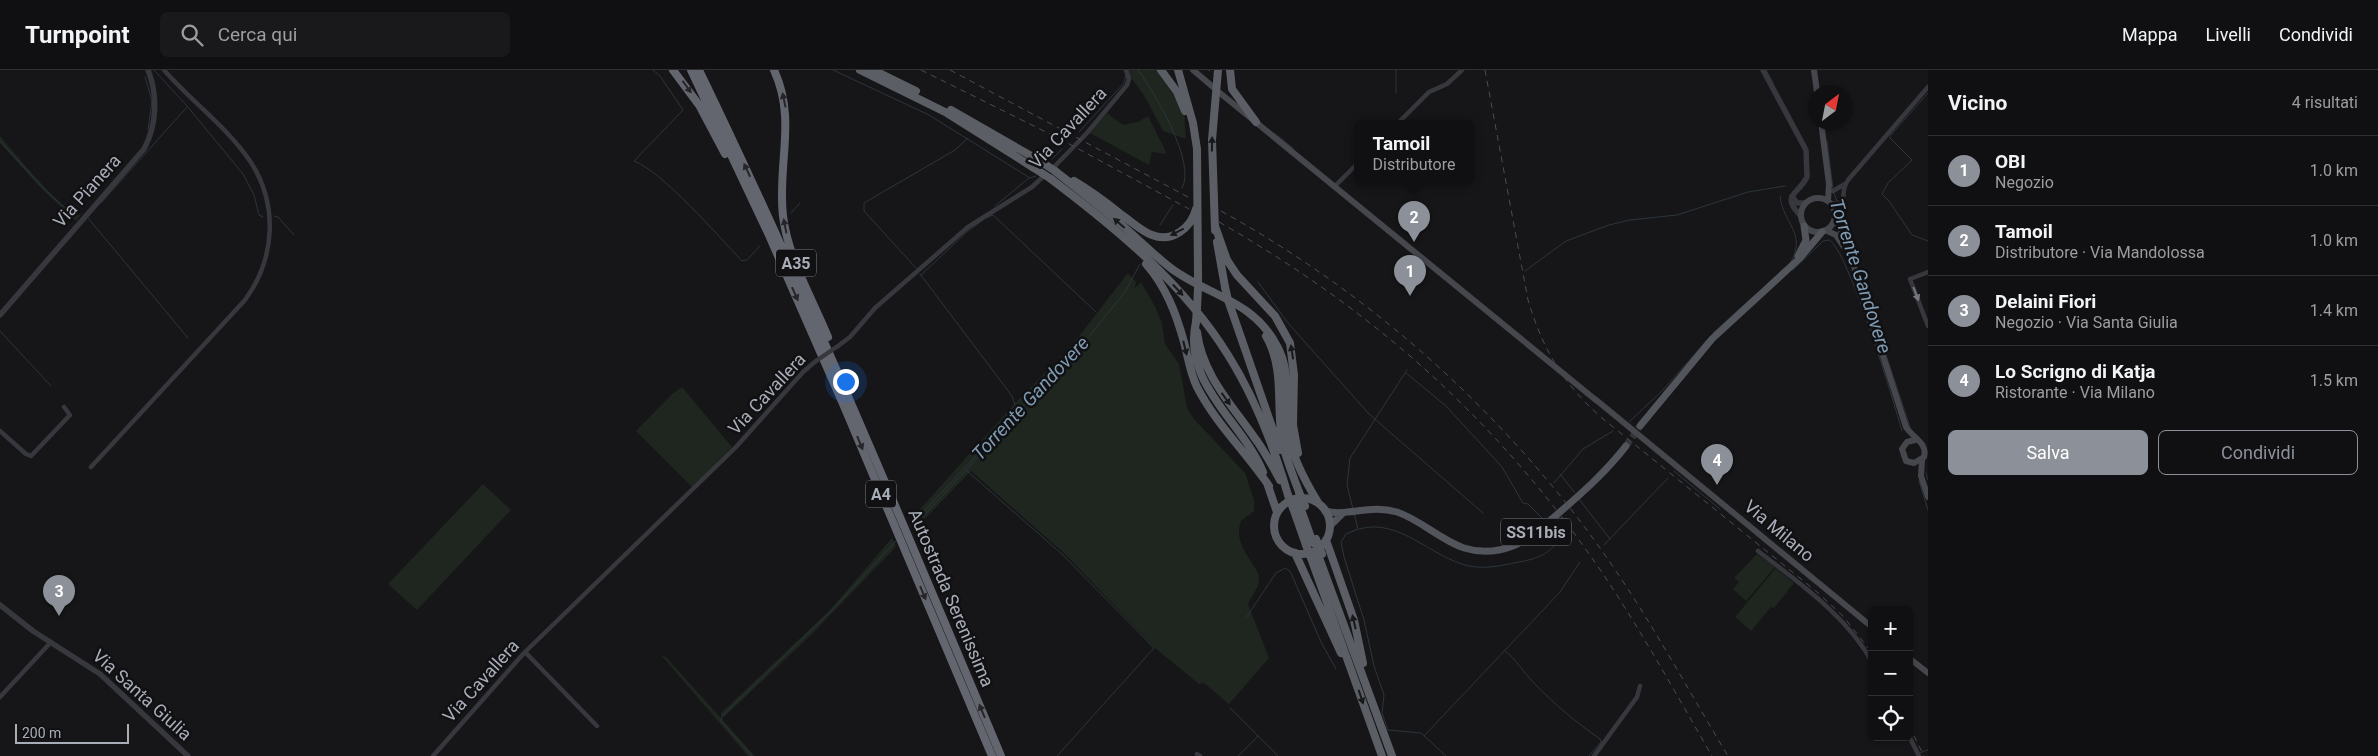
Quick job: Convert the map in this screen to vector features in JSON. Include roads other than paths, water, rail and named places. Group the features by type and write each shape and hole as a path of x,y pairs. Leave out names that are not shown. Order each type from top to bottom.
{"highway":[{"name":"A35","path":"673,70 699,106 768,233"},
{"name":"Autostrada Serenissima","path":"691,70 768,233 847,413 992,756"},
{"name":"Autostrada Serenissima","path":"700,70 845,386 1001,756"},
{"name":"A35","path":"774,70 782,88 786,109 782,182 784,223 793,255 833,347 845,386"},
{"path":"860,70 947,113 1051,179 1118,232 1193,306 1229,356 1267,432 1294,493 1340,612 1392,756"},
{"path":"874,70 950,109 1040,160 1174,270 1232,302 1260,324 1280,352 1286,375 1288,434 1301,470 1319,504 1325,511 1330,526 1326,540 1319,548 1310,552 1294,553 1282,546 1275,533 1274,526 1277,512 1281,506 1293,499 1307,498 1319,504"},
{"path":"1161,70 1184,106 1197,161"},
{"path":"1178,70 1194,129 1197,161 1198,288 1194,340 1200,373 1211,396 1253,450 1277,512"},
{"path":"1219,70 1214,107 1212,170 1215,226 1225,287 1232,302 1294,493"},
{"path":"1230,70 1232,89 1256,122"},
{"path":"1055,171 1086,188 1139,227 1156,236 1177,234 1188,226 1194,215 1198,192"},
{"path":"1215,226 1227,260 1237,275 1275,316 1290,343 1294,375 1293,425 1301,470"},
{"path":"1118,232 1148,266 1165,290 1176,316 1196,385 1211,412 1268,486"},
{"path":"1232,302 1258,326 1271,347 1279,383 1282,439 1294,493"},
{"path":"1196,322 1201,351 1214,380 1294,493"},
{"path":"1326,540 1354,620 1361,655 1379,720"},
{"path":"1294,553 1332,636 1353,674"},
{"path":"1317,555 1353,674 1382,756"}],"main road":[{"path":"1193,70 1213,87"},
{"path":"1814,70 1816,85"},
{"name":"Via Milano","path":"1220,93 1868,624"},
{"path":"1822,130 1831,203 1906,427 1927,450 1922,460 1921,476"},
{"path":"1792,265 1806,240 1800,215 1805,203 1818,198 1824,191 1828,175"},
{"path":"1818,198 1831,203"},
{"path":"1640,426 1712,339 1832,225 1836,215"},
{"path":"1804,226 1811,231 1824,231 1836,235 1849,254"},
{"path":"1906,427 1903,457 1921,476 1928,497"},
{"path":"1904,445 1917,440"},
{"name":"SS11bis","path":"1325,511 1344,512 1370,508 1388,510 1414,520 1462,547 1480,551 1506,548 1530,536 1589,487 1626,446"},
{"path":"1910,463 1922,460"},
{"path":"1330,526 1344,512"},
{"path":"1913,661 1928,673"}],"street":[{"name":"Via Pianera","path":"0,315 144,149 151,130 154,107 154,92 148,70"},
{"path":"91,467 245,300 261,273 268,251 269,212 263,189 253,167 240,148 164,70"},
{"name":"Via Cavallera","path":"433,756 525,652 736,446 803,372 850,337 875,308 968,227 1032,187 1063,158 1127,85 1129,79 1126,70"},
{"path":"1401,120 1429,92 1447,84 1462,70"},
{"path":"1763,70 1806,153 1807,177 1792,196 1792,206 1800,215"},
{"path":"1835,190 1845,184 1928,87"},
{"path":"1334,187 1354,167"},
{"path":"1836,215 1843,202 1845,184"},
{"path":"1792,196 1797,203 1805,203"},
{"path":"1831,203 1843,202"},
{"path":"1928,272 1910,279 1928,326"},
{"path":"0,432 26,454 33,456 71,414 64,407"},
{"path":"1917,440 1928,440"},
{"path":"1758,551 1825,605 1847,628 1868,657"},
{"name":"Via Santa Giulia","path":"0,604 50,642 104,677 188,756"},
{"path":"0,697 50,642"},
{"path":"525,652 597,726"},
{"path":"1594,756 1637,697 1640,686"},
{"path":"1912,741 1919,756"}],"waterway":[{"path":"154,70 187,106 243,174 254,195 259,215 263,217"},
{"path":"653,70 660,76 683,110 634,161 646,167 675,191 742,261 747,260 760,246"},
{"path":"833,70 929,115 1030,178 1036,176"},
{"name":"Torrente Gandovere","path":"1138,70 1163,110 1179,145 1184,162 1185,177 1182,188"},
{"path":"1396,70 1396,93"},
{"path":"1766,70 1773,83"},
{"path":"1079,132 1124,83 1126,75"},
{"path":"145,77 152,101 148,130"},
{"path":"1928,93 1890,136 1912,160 1888,183 1882,194 1889,201 1912,235 1928,241"},
{"path":"101,203 187,107"},
{"path":"1274,133 1293,148"},
{"path":"916,268 864,211 864,203 955,150 968,138"},
{"path":"0,141 45,190 75,217"},
{"name":"Torrente Gandovere","path":"1827,141 1833,189"},
{"path":"1052,159 1062,149"},
{"path":"995,206 1029,178"},
{"path":"1525,271 1566,241 1609,225 1630,220 1677,215 1748,192 1785,186"},
{"name":"Torrente Gandovere","path":"1834,193 1837,201"},
{"path":"1780,196 1782,206 1795,236 1795,252 1791,262"},
{"path":"791,213 800,203"},
{"name":"Torrente Gandovere","path":"1160,225 1173,205"},
{"name":"Torrente Gandovere","path":"1840,212 1849,241"},
{"path":"986,218 993,215 1096,312"},
{"path":"274,216 278,217 294,235"},
{"path":"88,218 188,338"},
{"path":"921,275 968,231 983,220"},
{"path":"1793,270 1823,241 1829,240 1837,250 1870,328 1902,431"},
{"name":"Torrente Gandovere","path":"911,525 1090,335 1125,292 1140,264"},
{"path":"920,274 1012,396 1016,408"},
{"path":"1258,282 1288,323 1369,414 1483,513"},
{"path":"1713,333 1755,295"},
{"path":"0,331 51,386"},
{"path":"1629,422 1662,391 1709,338"},
{"name":"Torrente Gandovere","path":"1885,352 1910,427"},
{"path":"1353,509 1347,485 1350,458 1407,370"},
{"path":"1406,373 1446,406 1502,467 1523,503 1528,504 1544,520"},
{"name":"Torrente Gandovere","path":"917,523 1016,416"},
{"path":"1554,483 1583,449 1613,431"},
{"path":"966,470 1064,556 1154,648 1057,756"},
{"path":"1674,471 1720,509"},
{"name":"Torrente Gandovere","path":"1926,473 1928,480"},
{"path":"1560,474 1575,493"},
{"path":"1604,545 1668,478"},
{"path":"1919,481 1928,510"},
{"path":"1579,499 1610,539"},
{"path":"1354,513 1358,529 1346,534 1341,542 1364,620 1374,666 1384,695 1382,713 1388,730 1421,733 1446,756"},
{"path":"1359,529 1374,527 1402,533 1455,562 1475,567 1486,567 1526,561 1548,551 1557,542 1548,526"},
{"name":"Torrente Gandovere","path":"752,756 721,721 722,716 831,611 896,541"},
{"path":"1424,736 1560,592 1580,562"},
{"path":"1246,618 1276,573 1285,568 1290,571 1321,642 1336,669"},
{"path":"1505,651 1550,698 1574,720 1600,739 1601,742 1589,756"},
{"path":"1230,708 1278,756"},
{"path":"1238,756 1258,736"},
{"path":"1919,753 1928,750"}],"tunnel":[{"path":"1626,446 1639,428"}],"railway":[{"path":"921,70 1062,140 1189,209"},
{"path":"950,70 1188,197"},
{"path":"1485,70 1528,300 1540,335 1565,379 1602,418 1817,592 1843,616 1870,651"},
{"path":"1221,211 1275,243 1326,277 1376,314 1470,396 1513,441 1554,488 1611,563 1646,617 1728,756"},
{"path":"1219,222 1276,256 1382,332 1430,374 1520,466 1562,517 1616,593 1712,756"},
{"path":"1913,734 1924,756"}],"place":[{"name":"Tamoil","path":"1414,242"},
{"name":"OBI","path":"1410,296"},
{"name":"Lo Scrigno di Katja","path":"1717,485"},
{"name":"Delaini Fiori","path":"59,616"}]}
